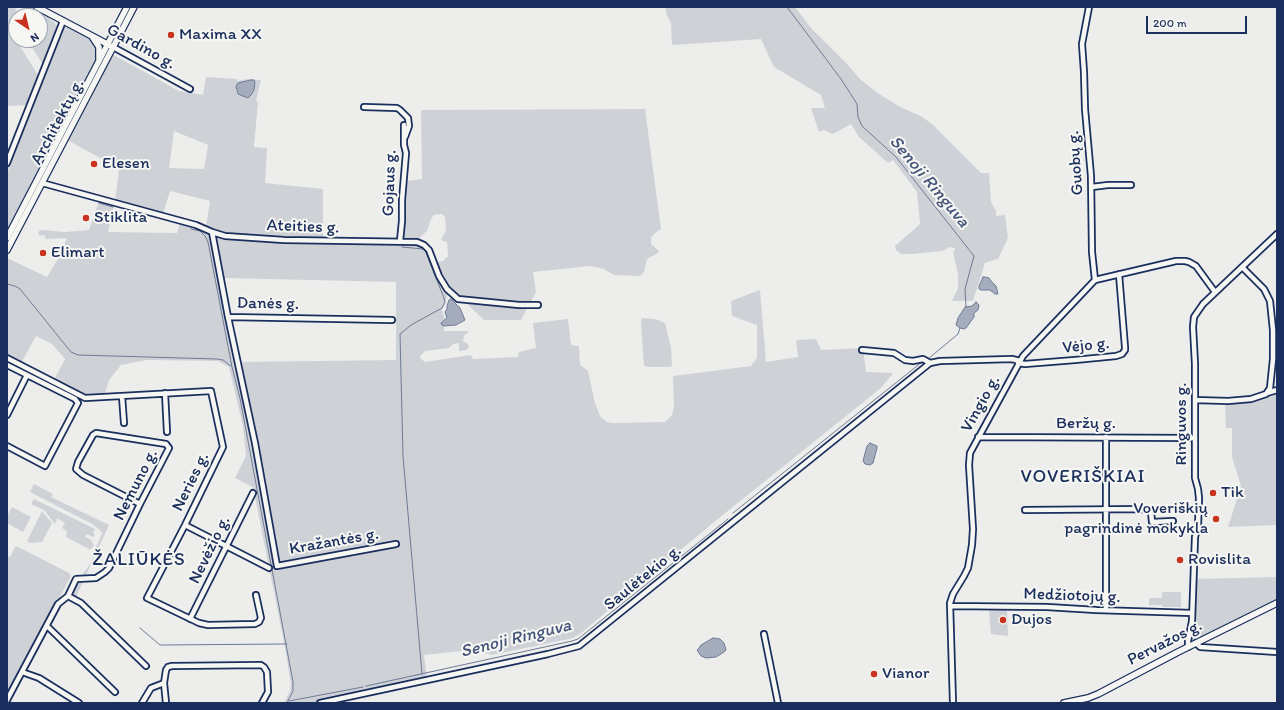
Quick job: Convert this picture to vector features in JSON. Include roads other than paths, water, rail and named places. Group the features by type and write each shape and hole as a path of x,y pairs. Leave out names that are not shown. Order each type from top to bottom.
{"main road":[{"name":"Gardino g.","path":"36,7 110,46"},
{"name":"Architektų g.","path":"7,238 40,182 110,46 127,7"},
{"name":"Architektų g.","path":"7,250 99,62 134,7"},
{"path":"90,35 98,45 99,62"},
{"name":"Pervažos g.","path":"1064,703 1088,698 1098,694 1277,603"}],"street":[{"name":"Guobų g.","path":"1089,7 1082,44 1085,109 1092,187 1092,252 1095,280"},
{"path":"7,163 63,21"},
{"name":"Gardino g.","path":"110,46 190,89"},
{"path":"364,107 398,108 408,118 409,126 404,138"},
{"name":"Gojaus g.","path":"400,241 406,153 404,125"},
{"name":"Ateities g.","path":"40,182 196,225 225,236 271,239 417,242 427,248 432,256 439,276 447,289 458,299 519,305 538,305"},
{"path":"1092,187 1131,185"},
{"name":"Danės g.","path":"212,232 228,317 392,320"},
{"name":"Ringuvos g.","path":"1188,647 1187,645 1191,627 1195,537 1198,526 1199,498 1198,489 1194,478 1194,317 1198,309 1215,292 1277,234"},
{"path":"1095,280 1176,261 1185,261 1196,266 1215,292"},
{"path":"1242,267 1264,289 1270,301 1273,330 1273,359 1271,385 1266,394"},
{"name":"Vėjo g.","path":"1019,362 1025,364 1116,356 1122,354 1125,347 1119,274"},
{"name":"Vingio g.","path":"953,703 950,606 953,594 968,568 971,552 973,529 969,465 970,453 1019,362 1028,350 1095,280"},
{"name":"Kražantės g.","path":"228,317 255,443 277,566 396,544"},
{"path":"862,350 894,352 905,360 923,359 930,363 940,361 1012,359 1019,362"},
{"name":"Neries g.","path":"7,358 85,398 211,391 223,447 147,598 190,619"},
{"name":"Saulėtekio g.","path":"320,703 579,646 930,363"},
{"path":"7,365 75,399 78,403 45,466 7,446"},
{"path":"7,415 27,375"},
{"path":"1195,400 1245,400 1257,398 1276,390 1271,385"},
{"path":"165,393 167,432"},
{"path":"122,396 124,423"},
{"name":"Nemuno g.","path":"68,596 76,580 96,578 109,568 168,448 166,444 96,433 93,435 78,462 76,469 83,475 140,504"},
{"name":"Beržų g.","path":"978,437 1194,438"},
{"path":"1106,438 1106,610"},
{"name":"Nevėžio g.","path":"190,619 253,493"},
{"path":"1025,510 1147,509 1151,512 1152,522 1173,521"},
{"path":"184,525 269,568"},
{"path":"190,619 208,625 254,624 259,622 261,618 256,595"},
{"path":"7,700 58,604 68,596 81,602 146,666"},
{"name":"Medžiotojų g.","path":"950,606 1047,607 1192,613"},
{"path":"47,626 115,692"},
{"path":"764,634 778,703"},
{"path":"1196,643 1200,647 1277,652"},
{"path":"166,703 164,683 166,670 168,667 261,665 267,672 268,692 262,703"},
{"path":"22,672 38,678 79,703"},
{"path":"142,703 151,688 164,683"}],"water":[{"path":"254,80 255,82 254,90 251,95 248,98 238,94 236,86 238,83"},
{"path":"983,277 989,278 996,286 998,294 995,294 990,290 979,289"},
{"path":"451,299 460,308 465,320 456,325 444,326 441,323 447,318 445,312 449,300"},
{"path":"976,302 979,305 978,310 974,313 974,317 966,328 960,328 956,325 958,318 965,307 972,306"},
{"path":"870,443 877,446 877,448 873,463 870,465 865,464 863,461 867,446"},
{"path":"713,638 720,639 724,643 726,650 716,657 706,658 701,656 697,650 701,645"}],"waterway":[{"name":"Senoji Ringuva","path":"787,7 841,79 857,104 858,117 862,126 896,157 974,256 965,289 966,307"},
{"path":"99,203 113,207"},
{"path":"191,229 200,231 208,242 232,367 240,398 293,682 293,691 287,703"},
{"path":"402,247 425,250 445,302 442,308 411,325 400,334 403,456 422,674"},
{"path":"7,284 20,289 71,352 78,355 217,359 223,360 231,366"},
{"name":"Senoji Ringuva","path":"928,359 958,334 960,328"},
{"name":"Senoji Ringuva","path":"733,513 922,362"},
{"name":"Senoji Ringuva","path":"366,686 578,639 728,519"},
{"path":"140,628 160,645 287,644"},
{"name":"Senoji Ringuva","path":"289,701 363,687"}],"place":[{"name":"Maxima XX","path":"171,35"},
{"name":"Elesen","path":"94,164"},
{"name":"Stiklita","path":"86,218"},
{"name":"Elimart","path":"43,253"},
{"name":"Tik","path":"1213,493"},
{"name":"Voveriškių pagrindinė mokykla","path":"1216,519"},
{"name":"Rovislita","path":"1180,560"},
{"name":"Dujos","path":"1003,620"},
{"name":"Vianor","path":"874,674"}],"district":[{"name":"VOVERIŠKIAI","path":"1083,477"},
{"name":"ŽALIŪKĖS","path":"139,560"}]}
